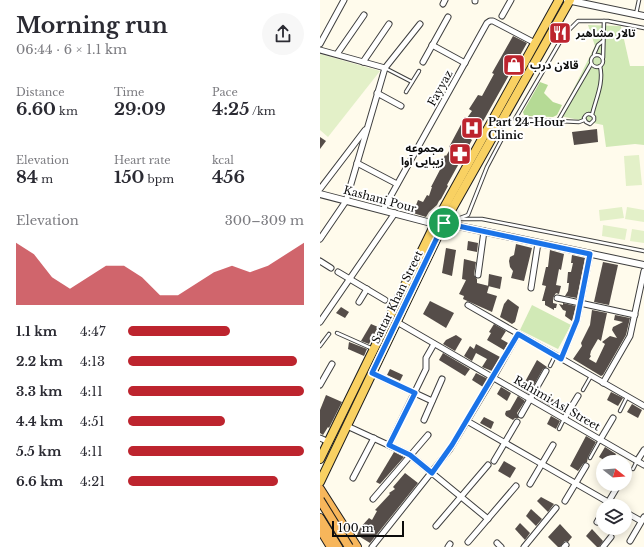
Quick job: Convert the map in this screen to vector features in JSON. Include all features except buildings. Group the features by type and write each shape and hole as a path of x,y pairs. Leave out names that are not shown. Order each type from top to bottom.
{"highway":[{"path":"320,488 324,501 349,547"},
{"path":"320,506 324,501"},
{"path":"324,501 357,547"},
{"path":"320,518 338,547"},
{"path":"320,529 331,547"}],"main road":[{"name":"Sattar Khan Street","path":"320,459 435,224 559,0"},
{"name":"Sattar Khan Street","path":"320,482 444,223 569,0"}],"street":[{"path":"320,44 344,0"},
{"path":"502,16 511,0"},
{"path":"569,0 644,16"},
{"path":"337,54 364,16"},
{"path":"423,62 448,17"},
{"name":"Fayyaz","path":"383,210 487,23 494,21 535,44"},
{"path":"363,62 389,24"},
{"path":"320,239 346,201 385,68 420,24"},
{"path":"432,45 465,63"},
{"path":"320,50 385,68"},
{"path":"377,93 402,106"},
{"path":"320,189 367,128"},
{"path":"357,163 397,184"},
{"name":"Kashani Pour","path":"320,194 435,224"},
{"path":"320,322 395,213"},
{"path":"444,223 644,265"},
{"path":"478,275 484,231"},
{"path":"531,288 538,243"},
{"path":"561,359 575,327 581,304 590,254"},
{"path":"320,261 331,268"},
{"path":"603,383 628,340 644,271"},
{"path":"338,272 385,300"},
{"path":"359,302 367,289"},
{"path":"556,298 635,315"},
{"path":"468,305 603,383 643,404"},
{"name":"Rahimi Asl Street","path":"397,322 644,465"},
{"path":"372,547 450,449 518,334"},
{"path":"389,445 427,367 426,358 434,344"},
{"path":"320,385 332,364"},
{"path":"521,414 546,371"},
{"path":"372,373 432,401"},
{"path":"424,420 442,379"},
{"path":"564,419 578,396"},
{"path":"600,440 613,418"},
{"path":"467,421 599,499"},
{"path":"494,461 517,422"},
{"path":"347,426 410,455 488,519"},
{"path":"374,499 428,435"},
{"path":"320,438 328,442"},
{"path":"353,478 374,438"},
{"path":"530,484 553,445"},
{"path":"637,462 644,450"},
{"path":"436,526 488,465"},
{"path":"565,501 586,466"},
{"path":"468,542 516,486"},
{"path":"524,547 556,508"},
{"path":"630,541 643,519 632,515"},
{"path":"603,547 611,537"}],"lane":[{"path":"636,15 639,0"},
{"path":"592,114 586,115 584,120 579,122 515,119 564,35 578,21 604,21 644,28"},
{"path":"584,120 587,123 592,123 594,119 592,114 595,100 602,82 600,66 603,63 604,21"},
{"path":"558,121 591,64 591,58 594,55 598,45 603,41"},
{"path":"594,55 600,55 603,58"},
{"path":"591,64 596,67 600,66"},
{"path":"385,68 412,82"},
{"path":"406,92 419,71"},
{"path":"444,223 468,215 487,167 505,133"},
{"path":"458,219 482,219 644,252"},
{"path":"337,333 374,349"},
{"path":"320,346 329,334"},
{"path":"550,366 556,356"},
{"path":"584,390 591,376"},
{"path":"620,411 628,397"},
{"path":"559,428 564,419"},
{"path":"590,458 600,440"},
{"path":"633,469 637,462"}],"green space":[{"path":"588,25 621,26 630,66 644,66 644,145 635,144 606,147 603,125 560,116 595,46"},
{"path":"320,54 380,71 328,137 320,130"},
{"path":"540,82 548,85 544,93 553,102 562,105 557,115 553,117 524,115 523,112"},
{"path":"639,155 642,185 626,186 624,156"},
{"path":"622,207 624,218 600,221 599,210"},
{"path":"627,207 644,210 644,222 625,219"},
{"path":"603,225 627,229 625,240 602,236"},
{"path":"632,229 644,231 644,243 630,241"},
{"path":"532,305 571,325 558,349 520,330"}],"place":[{"name":"تالار مشاهیر","path":"560,33"},
{"name":"قالان درب","path":"514,65"},
{"name":"Part 24-Hour Clinic","path":"472,128"},
{"name":"مجموعه زیبایی آوا","path":"460,154"}],"route":[{"path":"444,223 590,254 577,320 561,359 518,334 452,445 432,473 410,455 389,445 415,393 372,373 444,223"}]}
